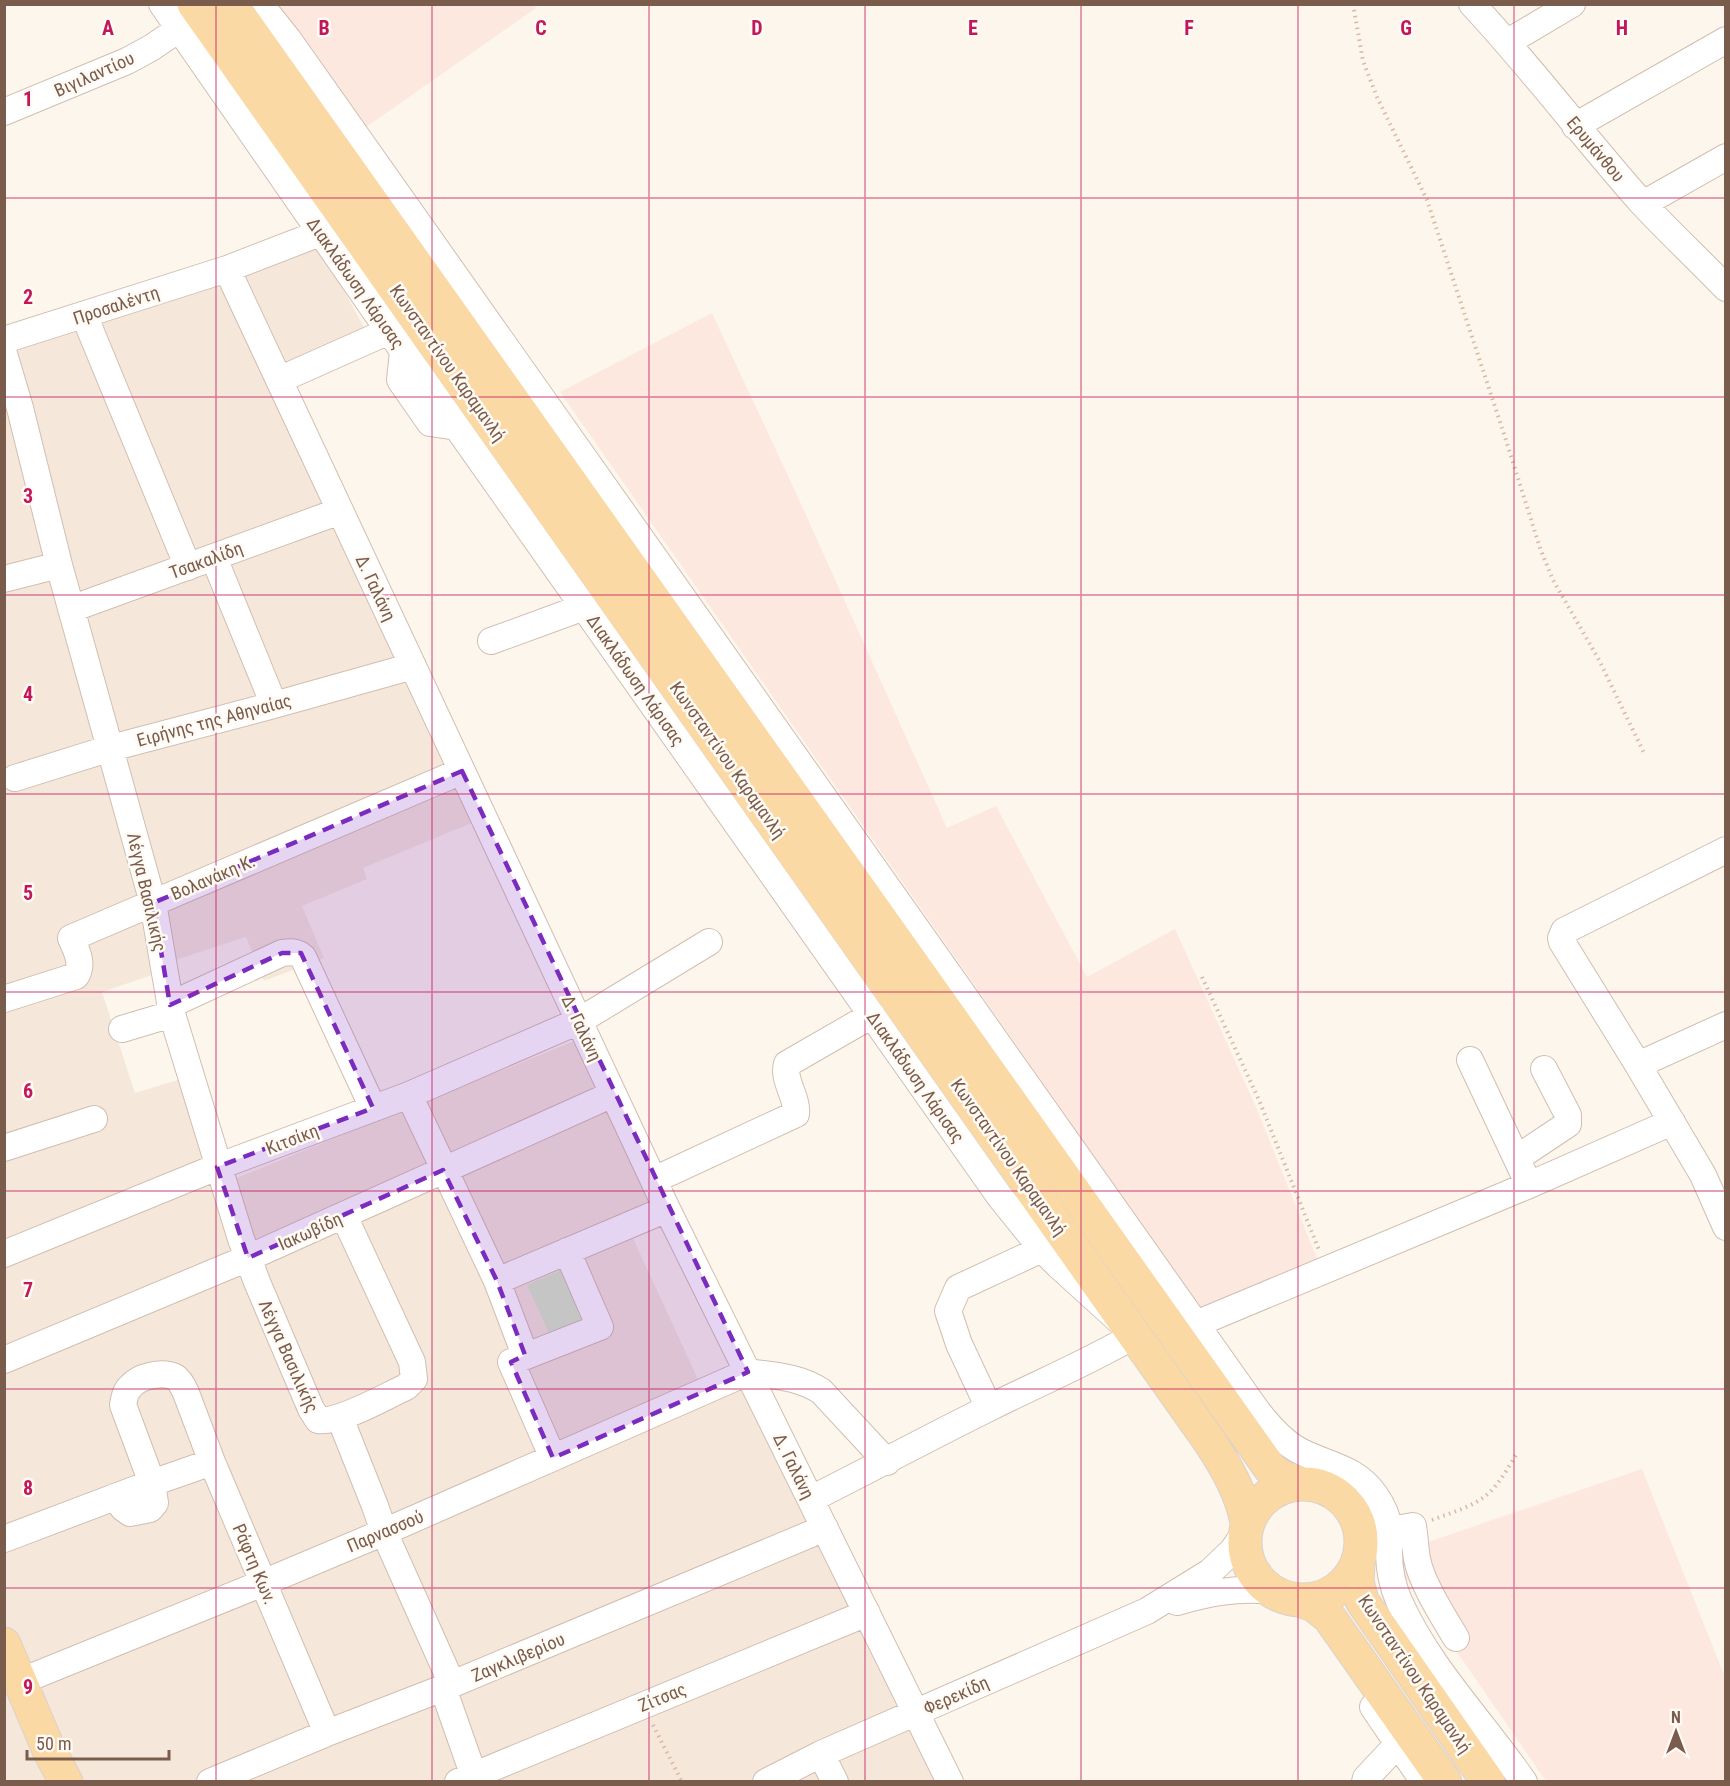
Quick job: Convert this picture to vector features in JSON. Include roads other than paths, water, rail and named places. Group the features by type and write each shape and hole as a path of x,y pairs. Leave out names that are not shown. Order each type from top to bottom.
{"main road":[{"name":"Κωνσταντίνου Καραμανλή","path":"231,4 1270,1467 1279,1476 1300,1484"},
{"name":"Κωνσταντίνου Καραμανλή","path":"187,17 1135,1335 1227,1468 1243,1503 1246,1527"},
{"path":"1285,1596 1319,1598 1338,1589 1346,1582 1358,1563 1360,1529 1351,1509 1336,1493 1326,1488 1300,1484 1282,1487 1264,1498 1252,1513 1246,1527 1245,1551 1256,1578 1285,1596 1314,1605 1329,1617"},
{"name":"Κωνσταντίνου Καραμανλή","path":"1358,1563 1357,1582 1362,1601 1488,1782"},
{"name":"Κωνσταντίνου Καραμανλή","path":"1329,1617 1445,1782"},
{"path":"4,1644 19,1682 66,1782"}],"street":[{"name":"Διακλάδωση Λάρισας","path":"162,4 187,17 320,233 1000,1197 1042,1249 1135,1335"},
{"path":"260,4 288,39 1270,1426 1296,1449 1346,1470 1360,1479 1375,1494 1384,1512 1401,1528 1439,1609 1456,1638"},
{"name":"Ερυμάνθου","path":"1472,4 1508,42 1575,126 1643,204 1724,285"},
{"path":"1508,42 1572,4"},
{"name":"Βιγιλαντίου","path":"4,112 127,61 151,48 187,17"},
{"path":"1575,126 1725,40"},
{"path":"1643,204 1725,157"},
{"name":"Προσαλέντη","path":"4,340 226,269 320,233"},
{"name":"Δ. Γαλάνη","path":"226,269 667,1209 950,1782"},
{"path":"84,315 188,567"},
{"path":"279,380 396,341"},
{"name":"Λέγγα Βασιλικής","path":"4,354 12,410 111,748 153,903 171,1009 218,1167 257,1282 311,1409 329,1419 384,1532 448,1686 469,1779"},
{"name":"Τσακαλίδη","path":"71,609 340,511"},
{"path":"214,558 274,705"},
{"path":"4,579 59,565"},
{"path":"491,641 584,607"},
{"name":"Ειρήνης της Αθηναίας","path":"15,778 111,748 413,666"},
{"name":"Βολανάκη Κ.","path":"4,999 76,976 80,970 80,962 69,939 462,771"},
{"path":"1725,850 1562,933 1562,942 1719,1197 1725,1227"},
{"name":"Κιτσίκη","path":"4,1254 218,1167 409,1095 579,1021 709,942"},
{"path":"122,1029 171,1009 282,953 291,951 298,953 303,957 373,1108"},
{"path":"654,1180 796,1114 786,1072 787,1064 872,1015"},
{"path":"1638,1065 1725,1025"},
{"path":"1470,1060 1528,1185"},
{"path":"1517,1158 1568,1124 1568,1115 1544,1069"},
{"name":"Ιακωβίδη","path":"4,1360 248,1258 613,1094"},
{"path":"409,1095 497,1281 525,1355"},
{"path":"4,1148 94,1119"},
{"path":"1196,1324 1672,1122"},
{"path":"497,1281 667,1209"},
{"path":"329,1419 406,1387 414,1379 412,1362 344,1216"},
{"path":"989,1408 959,1344 948,1311 958,1288 1042,1249"},
{"path":"553,1458 511,1362 600,1327 567,1251"},
{"path":"811,1499 1135,1335"},
{"path":"748,1372 797,1379 812,1385 821,1391 887,1461"},
{"name":"Παρνασσού","path":"19,1682 384,1532 748,1372"},
{"name":"Ράφτη Κων.","path":"152,1483 123,1405 130,1385 148,1376 161,1374 174,1377 181,1382 212,1462 327,1733"},
{"path":"4,1539 212,1462"},
{"name":"Φερεκίδη","path":"1148,1611 1217,1567 1233,1550 1246,1527"},
{"name":"Ζαγκλιβερίου","path":"210,1782 448,1686 825,1528"},
{"path":"1401,1528 1389,1566 1392,1582 1409,1621 1431,1657 1524,1782"},
{"name":"Φερεκίδη","path":"766,1782 821,1754 1148,1611 1223,1591 1242,1589 1285,1596"},
{"name":"Ζίτσας","path":"469,1779 867,1613"},
{"path":"1329,1617 1329,1638 1333,1647 1424,1782"},
{"path":"1365,1782 1366,1778 1398,1744"},
{"path":"821,1754 835,1782"}]}
